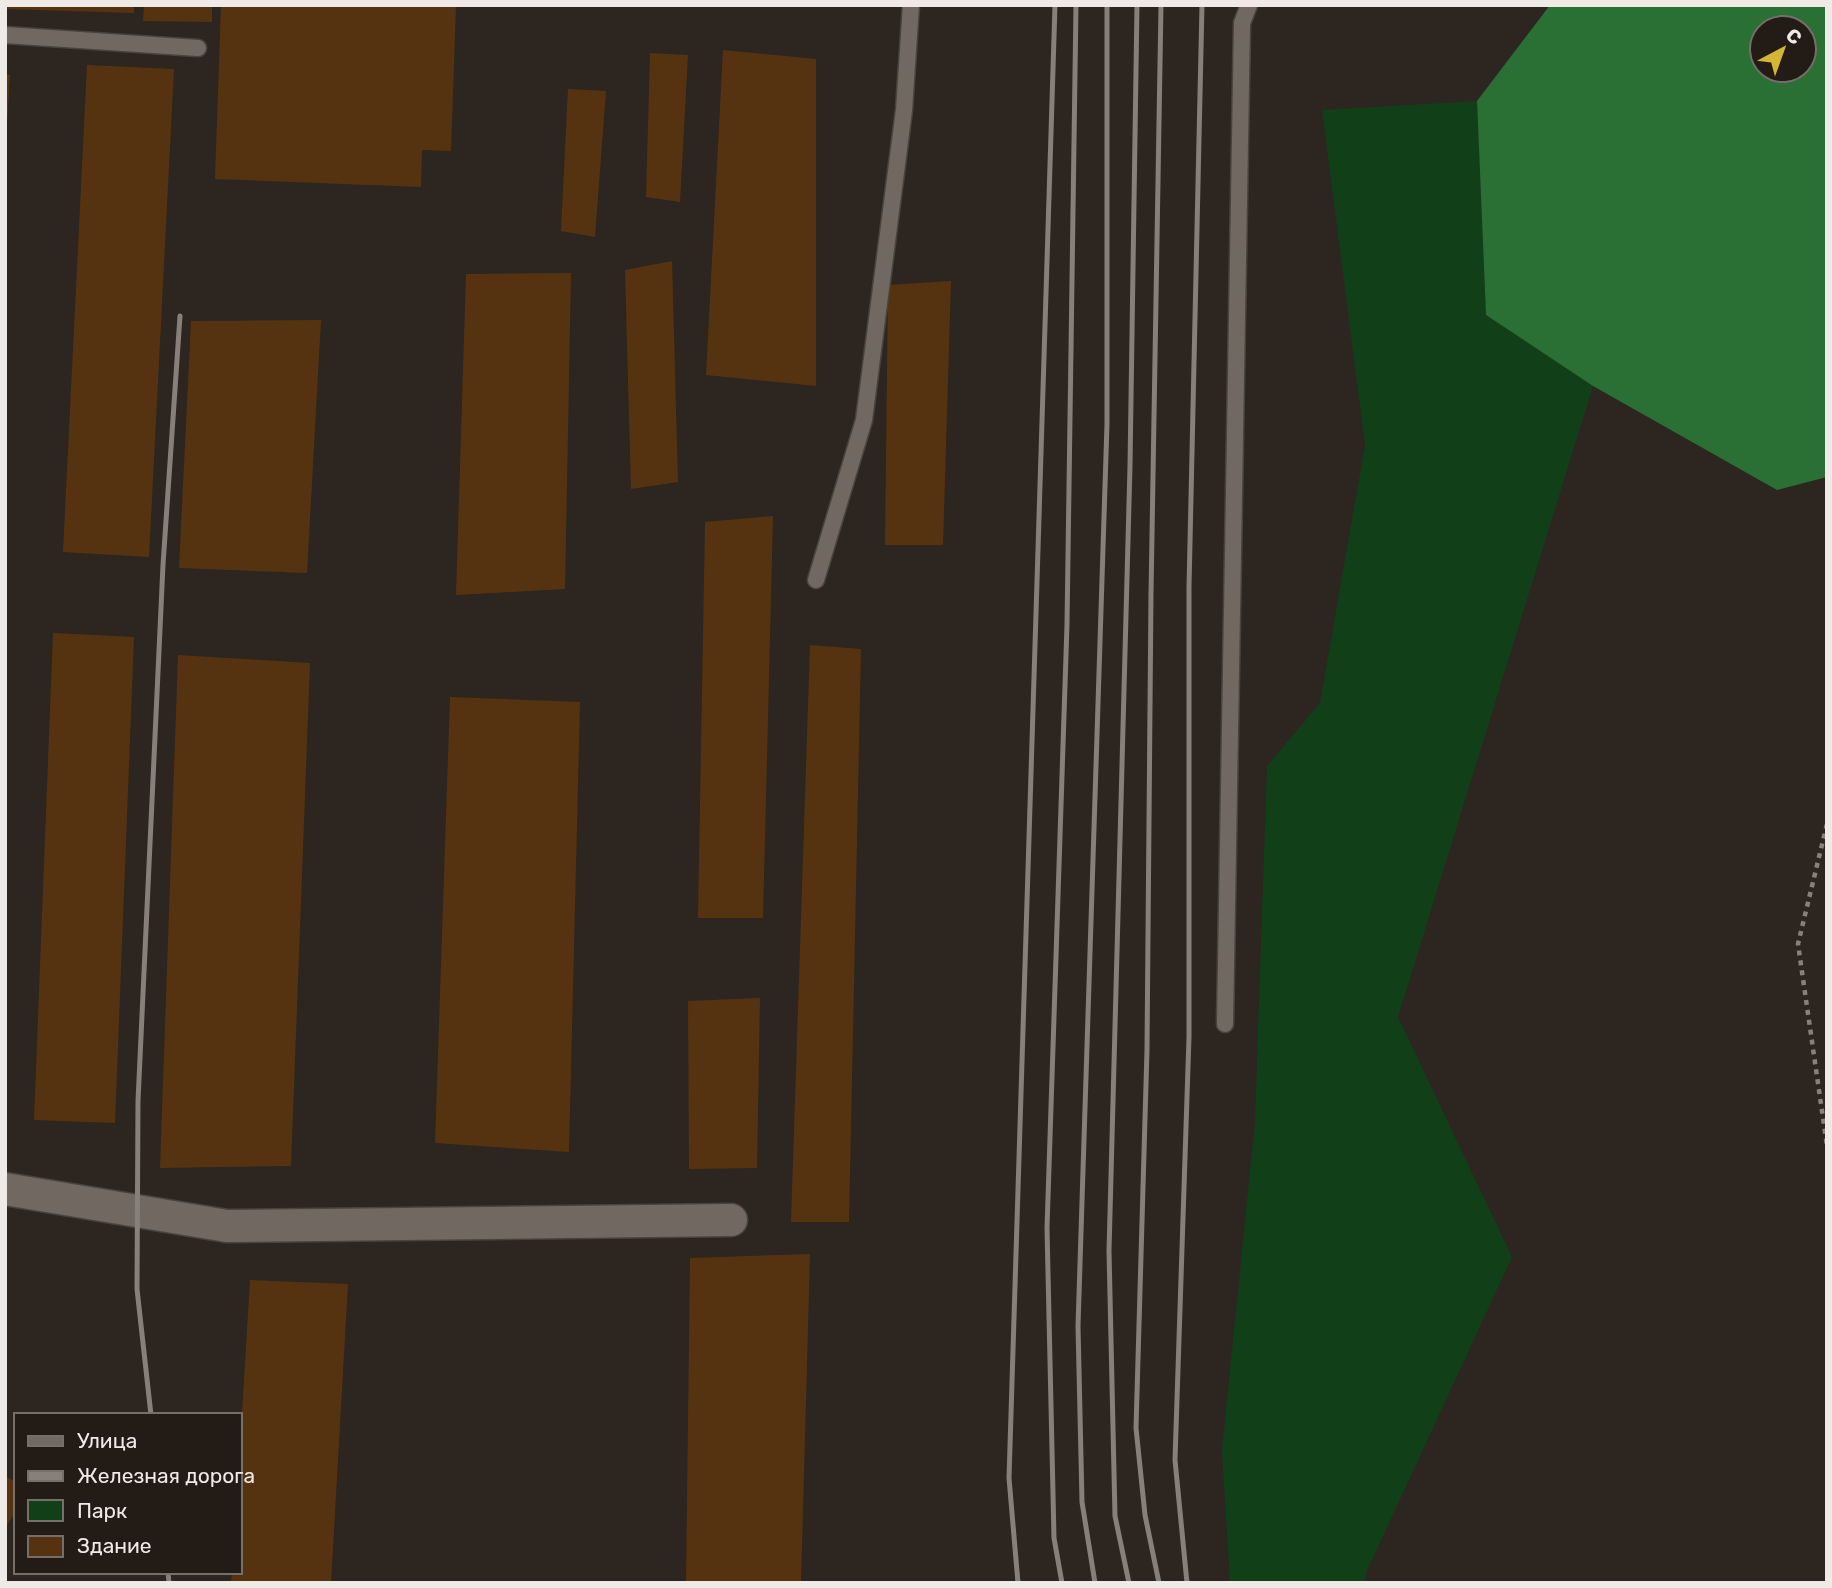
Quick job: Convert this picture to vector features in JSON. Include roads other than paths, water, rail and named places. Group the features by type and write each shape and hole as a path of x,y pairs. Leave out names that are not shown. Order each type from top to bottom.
{"street":[{"path":"5,1188 227,1226 731,1220"}],"lane":[{"path":"816,580 864,420 904,110 911,5"},
{"path":"1225,1024 1242,23 1249,5"},
{"path":"5,35 198,48"}],"railway":[{"path":"1018,1583 1009,1478 1055,5"},
{"path":"1062,1583 1054,1538 1047,1228 1067,625 1076,5"},
{"path":"1095,1583 1082,1502 1078,1326 1107,424 1107,5"},
{"path":"1129,1583 1115,1516 1109,1251 1130,466 1137,5"},
{"path":"1159,1583 1145,1515 1136,1428 1147,1050 1151,594 1161,5"},
{"path":"1187,1583 1175,1460 1189,1037 1189,587 1202,5"},
{"path":"151,1413 137,1289 138,1101 163,565 180,316"},
{"path":"168,1574 169,1583"}]}
